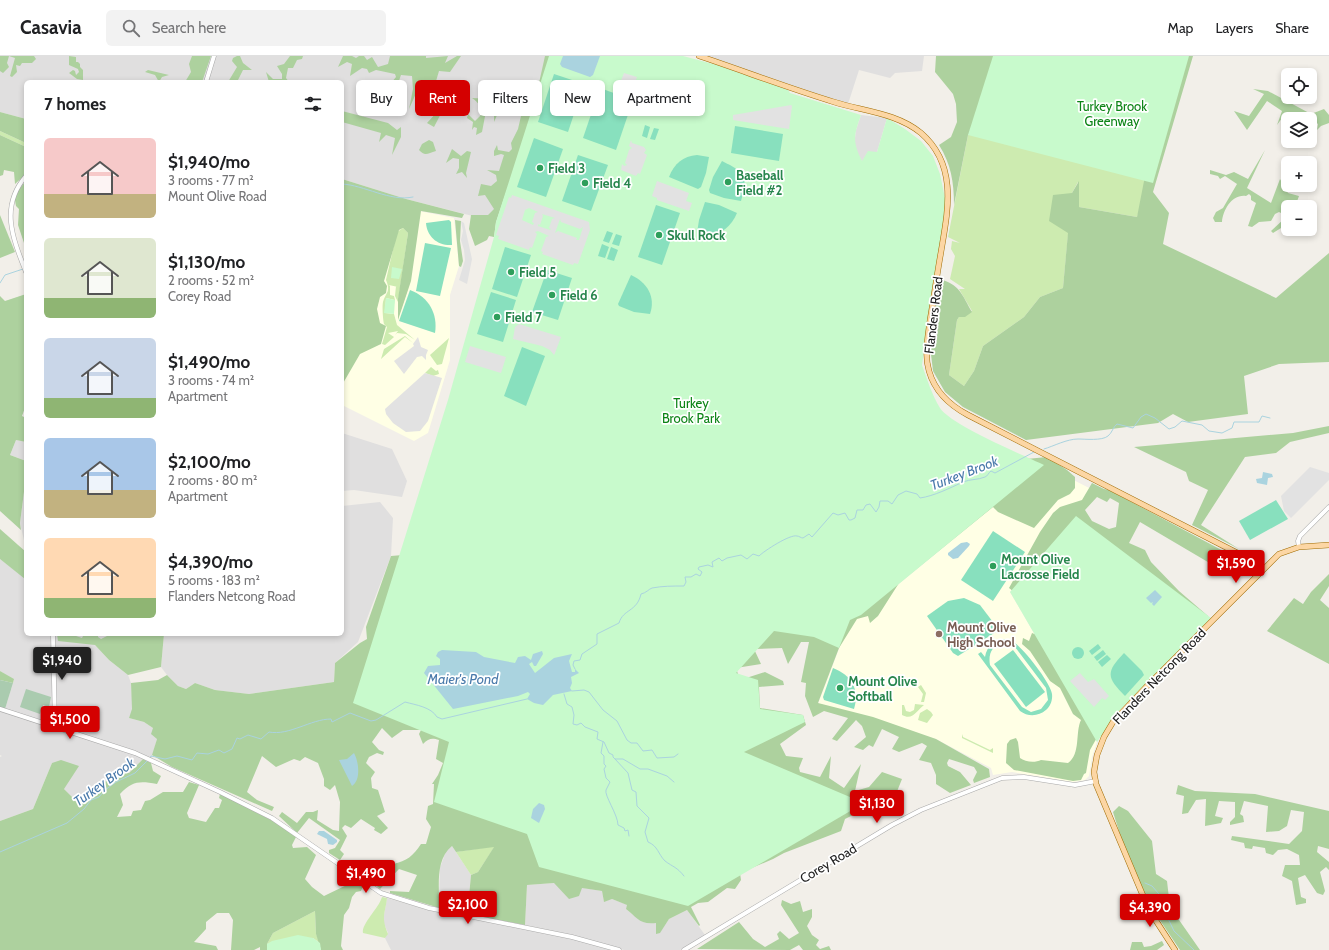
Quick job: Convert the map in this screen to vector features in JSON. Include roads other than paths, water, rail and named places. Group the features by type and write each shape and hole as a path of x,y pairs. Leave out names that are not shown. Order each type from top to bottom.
{"main road":[{"name":"Flanders Road","path":"699,56 833,102 895,118 921,134 940,160 946,174 949,190 948,213 932,310 927,355 930,374 943,397 968,415 1251,560 1263,569"},
{"name":"Flanders Netcong Road","path":"1175,950 1149,910 1096,782 1094,772 1097,755 1104,737 1113,722 1280,553 1299,547 1329,545"}],"street":[{"path":"207,80 214,56"},
{"path":"24,179 11,195 6,214 10,233 24,267"},
{"path":"1299,547 1298,541 1301,535 1329,507"},
{"path":"53,636 55,727"},
{"path":"0,709 146,758 219,792 272,818 381,893 428,908 572,937 619,950"},
{"name":"Corey Road","path":"684,950 892,824 914,813 990,782 1013,776 1075,785 1096,782"}],"water":[{"path":"563,56 600,56 593,75 590,77 562,67 560,64"},
{"path":"1263,472 1272,474 1273,477 1268,478 1267,485 1257,483 1256,479 1262,478"},
{"path":"967,542 970,544 969,546 958,558 953,559 948,555 948,553 961,543"},
{"path":"1155,590 1162,597 1154,606 1152,604 1153,602 1151,603 1146,598"},
{"name":"Maier's Pond","path":"442,650 476,652 484,657 515,663 518,657 525,656 531,660 533,654 542,651 543,654 536,666 534,666 532,662 529,664 535,673 554,658 572,654 569,661 572,672 575,672 575,669 579,673 571,677 572,683 570,688 572,691 553,695 543,705 534,703 527,699 530,694 528,692 518,696 453,709 424,673 428,666 440,665 440,659 436,656 438,652"},
{"path":"354,753 357,761 358,775 357,780 352,786 339,760 347,759"},
{"path":"539,803 544,805 545,809 539,823 531,818 533,809"},
{"path":"319,831 324,831 337,840 337,842 333,845 328,844 327,839 317,834"}],"waterway":[{"path":"344,184 395,197 413,197"},
{"path":"0,283 5,275 23,269"},
{"name":"Turkey Brook","path":"1044,449 1074,439 1105,438 1117,424 1133,428 1141,417 1146,414 1155,418 1169,429 1175,427 1182,421 1202,425 1209,431 1222,433 1232,428 1234,422 1259,422 1262,416 1270,418"},
{"name":"Turkey Brook","path":"575,669 573,665 574,661 580,660 582,654 597,644 597,634 619,623 621,618 636,604 641,594 651,589 664,586 684,586 686,582 685,577 691,577 696,574 700,576 702,572 698,569 699,567 708,565 713,567 712,562 719,558 722,561 727,558 741,555 747,559 753,554 759,556 783,540 794,536 803,538 809,534 812,537 833,513 838,515 845,513 849,520 851,520 855,518 857,510 863,510 866,505 870,504 876,512 880,501 888,501 892,504 898,495 906,491 917,494 920,498 931,496 966,481 985,477 991,471 995,473 1034,452"},
{"path":"572,691 584,690 589,692 603,710 617,721 627,740 631,743 637,743 643,751 652,750 657,758 674,757 678,754"},
{"path":"564,694 567,704 572,707 574,715 573,724 577,725 581,723 585,727 598,732 597,739 604,742 609,753 613,755 615,759 623,759 640,769 648,769 667,776 674,782"},
{"name":"Turkey Brook","path":"150,758 151,756 165,759 177,756 192,760 197,753 208,754 219,750 224,753 232,749 237,738 240,739 248,735 261,739 269,732 284,732 323,720 331,719 332,722 350,713 371,721 376,720 405,702 427,709 442,719 527,699"},
{"path":"603,742 601,753 604,756 606,778 610,782 606,793 616,816 618,825 624,828 625,831 628,830 629,836"},
{"path":"615,759 628,773 632,790 636,792 637,806 649,818 645,832 648,842 656,848 665,861 684,876"},
{"name":"Turkey Brook","path":"0,852 67,823 84,809 91,800 99,797 105,790 116,782 135,773 148,760"},
{"path":"1145,883 1152,886 1159,894 1159,904 1163,908 1174,931 1194,950"}],"place":[{"name":"Field 3","path":"540,168"},
{"name":"Baseball Field #2","path":"728,182"},
{"name":"Field 4","path":"585,183"},
{"name":"Skull Rock","path":"659,235"},
{"name":"Field 5","path":"511,272"},
{"name":"Field 6","path":"552,295"},
{"name":"Field 7","path":"497,317"},
{"name":"Mount Olive Lacrosse Field","path":"993,566"},
{"name":"Mount Olive High School","path":"939,634"},
{"name":"Mount Olive Softball","path":"840,688"}],"park label":[{"name":"Turkey Brook Greenway","path":"1112,114"},
{"name":"Turkey Brook Park","path":"691,410"}]}
